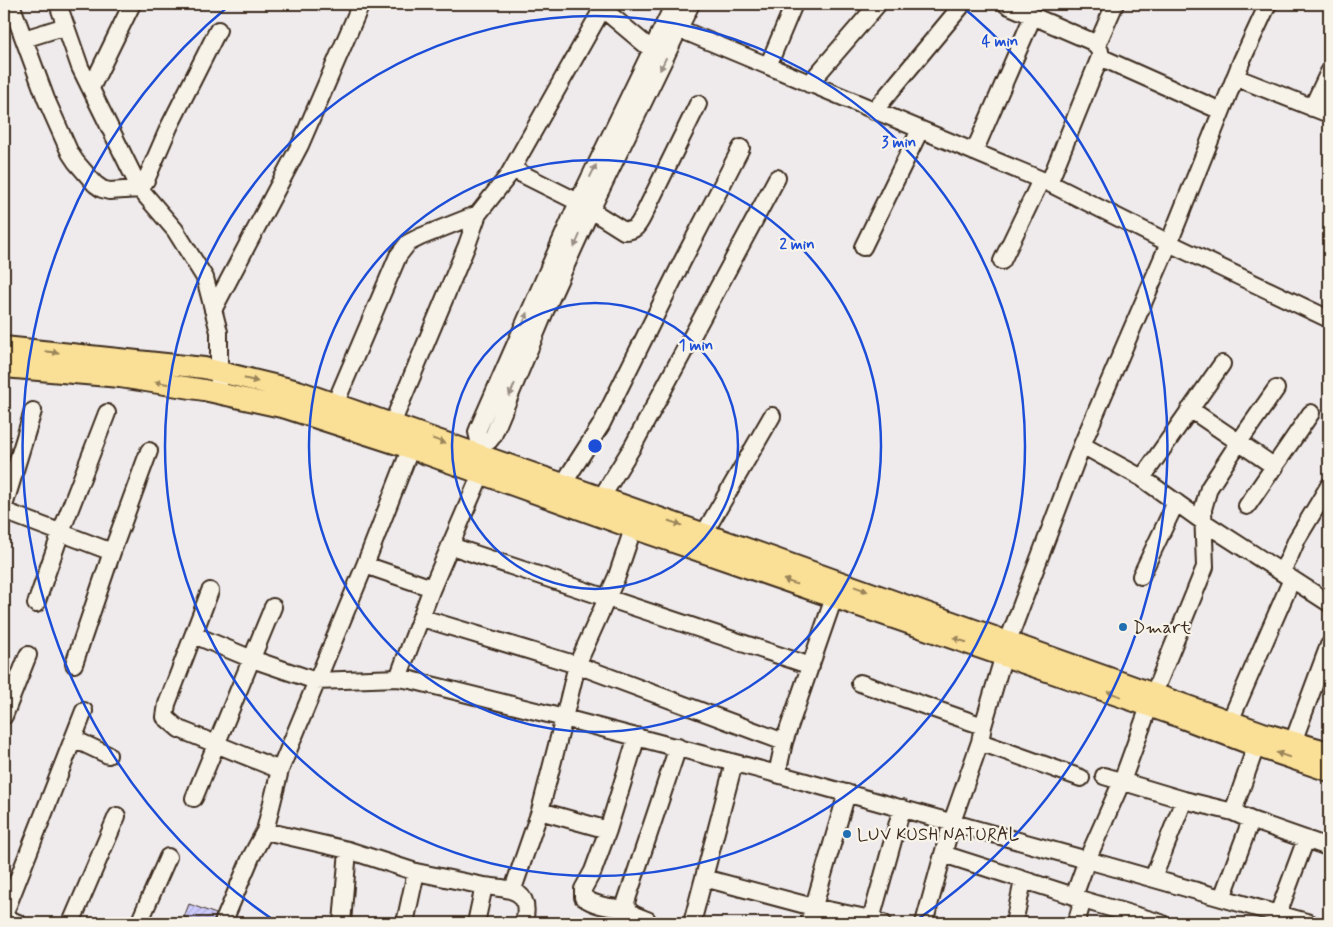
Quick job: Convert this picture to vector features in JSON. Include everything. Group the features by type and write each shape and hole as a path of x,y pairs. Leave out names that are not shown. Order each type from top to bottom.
{"main road":[{"path":"4,347 120,368 413,441 477,461 563,484 601,498 636,520"},
{"path":"4,366 212,370 298,391 392,424 413,441"},
{"path":"477,461 636,520 1151,699 1329,752"},
{"path":"1151,699 1256,746 1329,771"}],"street":[{"path":"11,4 46,98 70,153 76,162 95,184 109,192 140,189"},
{"path":"58,4 80,67 140,189 175,230 205,278 219,332 212,370 212,391"},
{"path":"91,88 132,4"},
{"path":"213,310 300,145 361,4"},
{"path":"398,678 432,588 451,546 477,461 477,432 479,427 672,26 674,4"},
{"path":"584,206 652,50 691,4"},
{"path":"768,66 794,4"},
{"path":"809,84 878,4"},
{"path":"874,111 963,4"},
{"path":"1002,261 1045,182 1115,4"},
{"path":"927,922 952,822 981,734 1006,648 1082,445 1169,243 1235,77 1268,4"},
{"path":"1007,5 1093,42 1098,51 1221,111"},
{"path":"392,424 478,214 494,196 512,169 604,6 652,50"},
{"path":"974,152 1033,16"},
{"path":"24,39 66,26"},
{"path":"672,26 1045,182 1169,243 1328,315"},
{"path":"140,189 218,30"},
{"path":"1312,108 1329,72"},
{"path":"1235,77 1329,114"},
{"path":"512,169 584,206 624,231 632,231 638,226 698,104"},
{"path":"863,247 920,130"},
{"path":"563,484 601,426 741,148"},
{"path":"601,498 633,446 777,178"},
{"path":"335,404 398,256 408,243 478,214"},
{"path":"1142,478 1222,364"},
{"path":"1076,923 1078,898 1087,860 1122,781 1151,699 1205,567 1205,523 1203,509 1209,488 1276,389"},
{"path":"1190,409 1275,467"},
{"path":"4,506 33,411"},
{"path":"36,604 106,413"},
{"path":"1247,506 1311,413"},
{"path":"699,541 772,416"},
{"path":"224,923 234,895 265,830 280,770 365,564 413,441"},
{"path":"1082,445 1142,478 1205,523 1329,603"},
{"path":"74,664 112,552 150,452"},
{"path":"1230,721 1286,575 1288,560 1300,534 1329,486"},
{"path":"1141,576 1176,502"},
{"path":"4,511 112,552"},
{"path":"513,889 540,811 577,665 617,576 636,520"},
{"path":"451,546 811,666"},
{"path":"365,564 432,588"},
{"path":"777,774 784,742 837,589"},
{"path":"210,591 167,704 165,717 179,729 280,770"},
{"path":"194,798 273,606"},
{"path":"422,618 577,665 784,742"},
{"path":"194,635 252,659 316,682 398,678 564,718 902,808 1310,923"},
{"path":"1293,742 1329,645"},
{"path":"4,716 28,654"},
{"path":"860,684 1081,778"},
{"path":"18,923 4,916 84,711"},
{"path":"637,736 608,830 593,871 583,889 583,897 600,906 627,909 631,913 647,920 646,923"},
{"path":"74,739 108,754"},
{"path":"1233,812 1256,746"},
{"path":"627,909 626,902 678,747"},
{"path":"692,923 734,763"},
{"path":"1104,776 1184,800 1233,812 1328,847"},
{"path":"809,923 847,793"},
{"path":"1153,878 1184,800"},
{"path":"704,878 875,922 902,808"},
{"path":"540,811 608,830"},
{"path":"71,923 117,816"},
{"path":"1222,898 1251,820"},
{"path":"265,830 348,850 416,872 484,886 513,889 522,897 526,905 527,911 524,923"},
{"path":"1278,914 1306,839"},
{"path":"342,923 348,850"},
{"path":"943,854 1157,923"},
{"path":"139,923 168,857"},
{"path":"405,923 416,872"},
{"path":"1014,923 1023,881"},
{"path":"476,923 484,886"}],"building":[{"path":"189,904 216,914 213,923 200,923 184,917"}],"place":[{"name":"Dmart","path":"1123,627"},
{"name":"LUV KUSH NATURAL","path":"847,834"}]}
